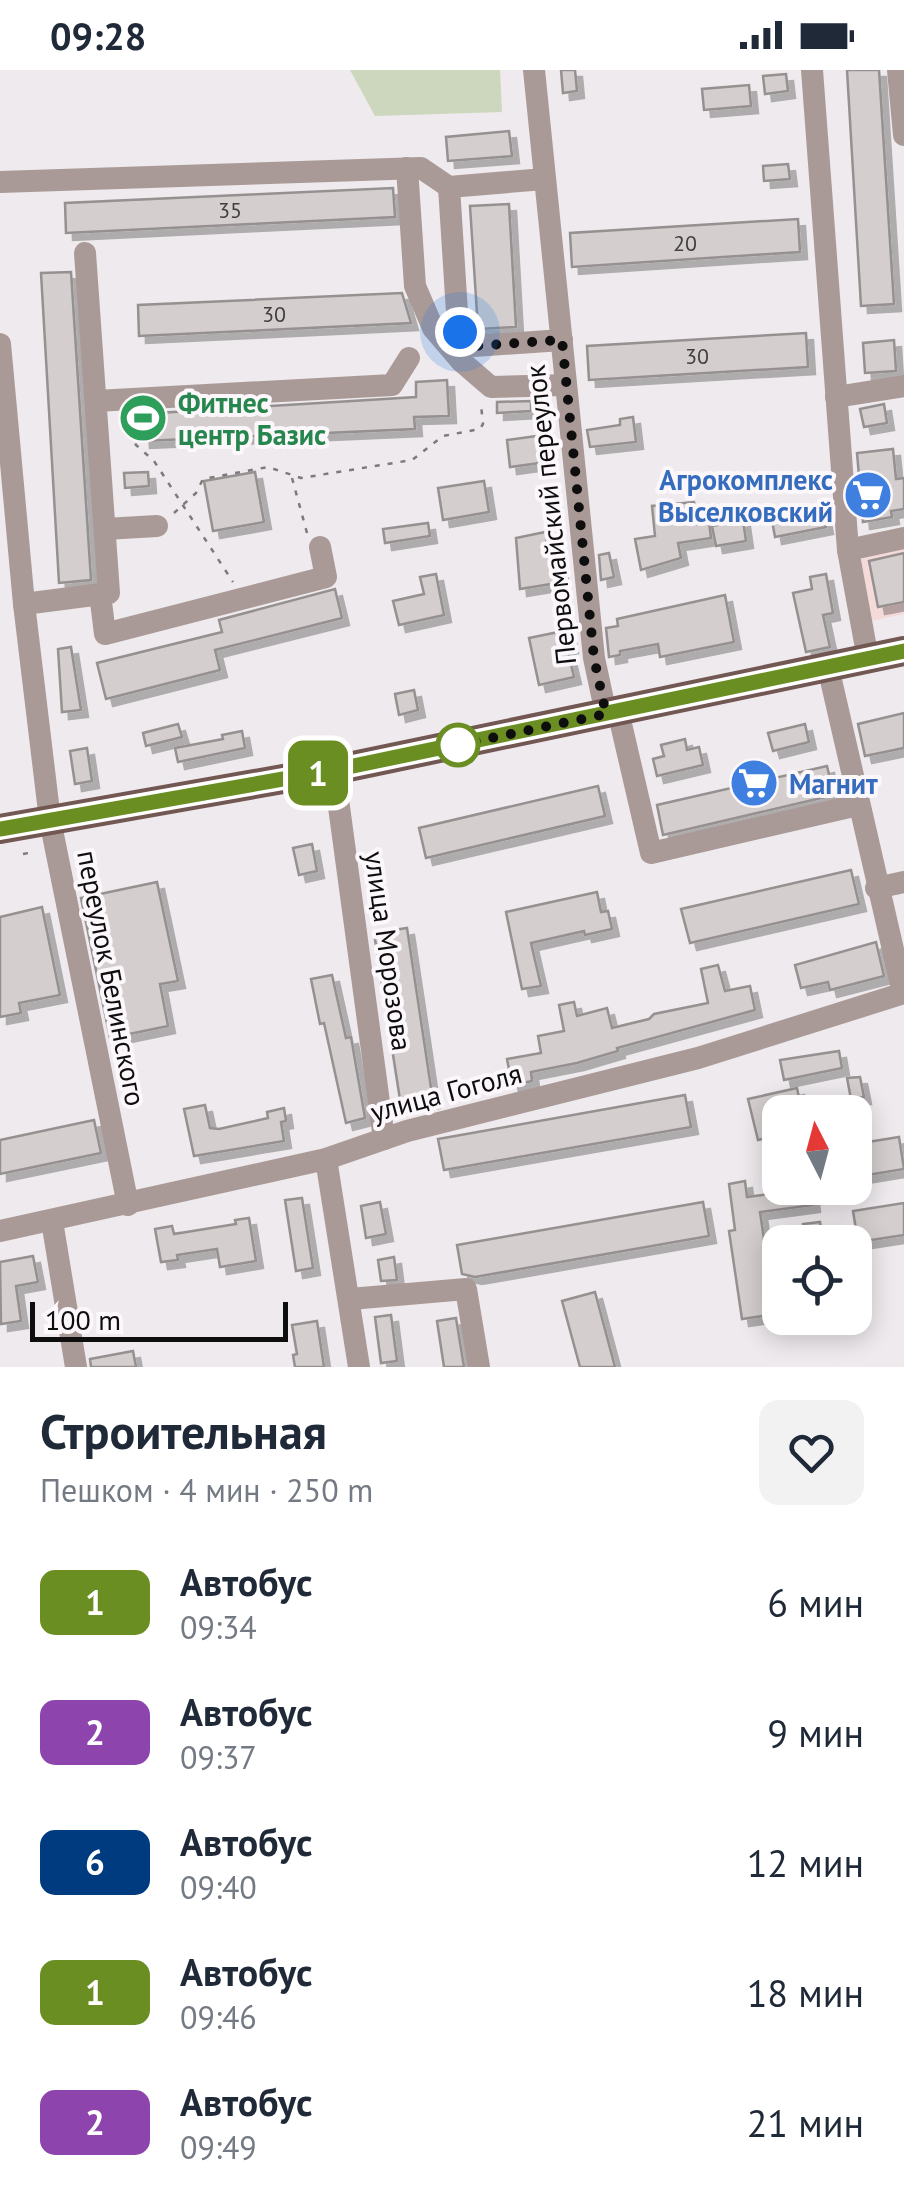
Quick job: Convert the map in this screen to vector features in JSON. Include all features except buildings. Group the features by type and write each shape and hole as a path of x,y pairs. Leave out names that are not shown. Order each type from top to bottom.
{"main road":[{"path":"0,828 334,770 904,651"}],"street":[{"name":"Первомайский переулок","path":"534,70 594,658 651,853 858,805"},
{"path":"812,70 848,550 868,659"},
{"path":"898,70 904,131"},
{"path":"0,182 407,168 421,168 449,187 544,179"},
{"path":"407,168 415,286 433,328 491,388 566,385"},
{"path":"449,187 458,328 462,336 474,346 562,340"},
{"path":"24,604 109,593 105,401 85,252"},
{"name":"переулок Белинского","path":"0,344 24,604 50,820 128,1205"},
{"path":"105,401 392,385 409,358"},
{"path":"836,397 904,386"},
{"path":"105,528 157,526"},
{"path":"848,550 904,538"},
{"path":"100,594 105,634 326,577 320,546"},
{"path":"828,667 903,993"},
{"name":"улица Морозова","path":"334,770 384,1139"},
{"path":"876,888 904,882"},
{"name":"улица Гоголя","path":"0,1231 326,1159 384,1139 698,1058 903,993"},
{"path":"326,1159 359,1367"},
{"path":"52,1220 76,1367"},
{"path":"350,1299 466,1289 479,1367"}],"path":[{"path":"157,526 196,494 203,479 268,467 301,478 412,460 443,436 480,429 483,424 476,372"},
{"path":"105,401 184,504 243,599"},
{"path":"291,476 308,536 320,546"}],"shaded area":[{"path":"904,539 904,614 861,623 848,550"}],"green space":[{"path":"350,70 500,70 502,112 375,116"}],"bus line":[{"name":"1","path":"0,829 334,770 904,651"}],"place":[{"name":"Фитнес центр Базис","path":"143,418"},
{"name":"Агрокомплекс Выселковский","path":"868,495"},
{"name":"Магнит","path":"754,783"}],"route":[{"path":"458,745 606,714 594,658 562,340 474,346 460,332"}]}
